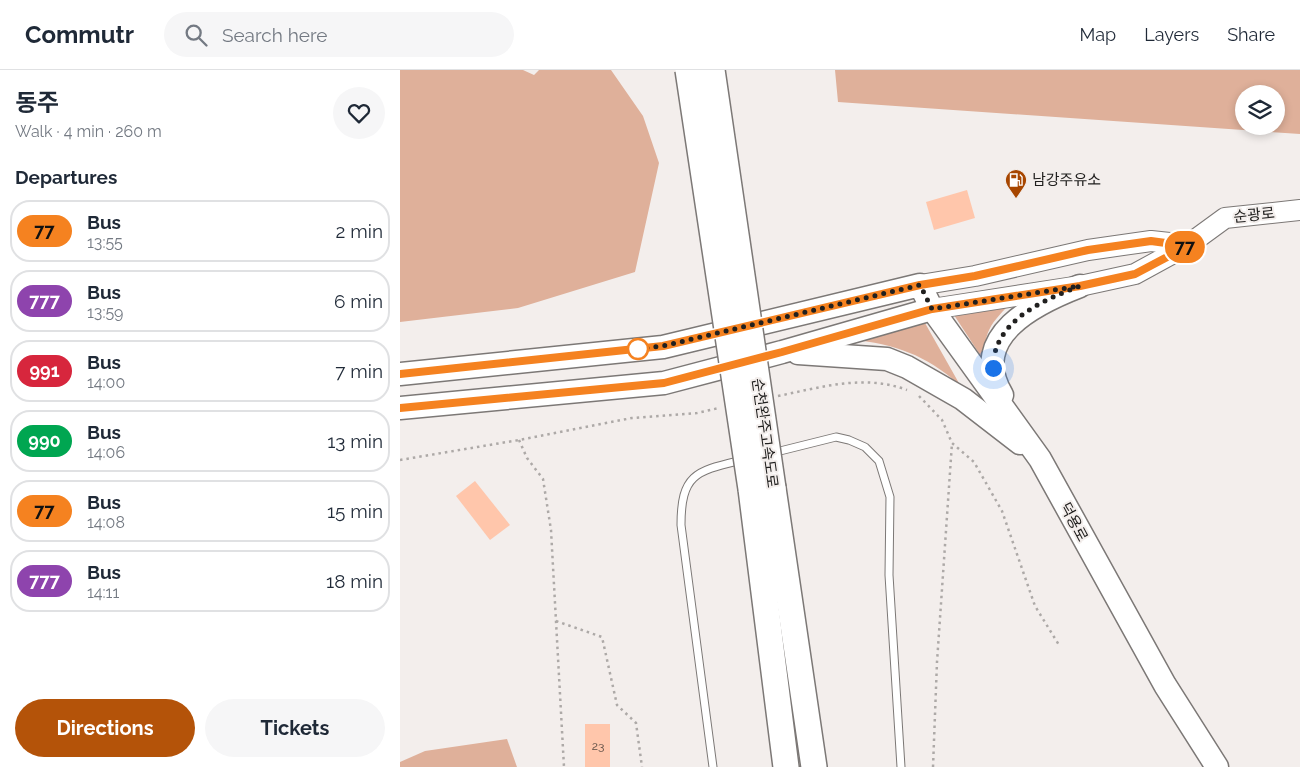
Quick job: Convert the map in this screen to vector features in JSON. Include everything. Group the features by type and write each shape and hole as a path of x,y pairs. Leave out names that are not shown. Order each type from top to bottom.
{"highway":[{"name":"순천완주고속도로","path":"688,70 762,488 814,767"},
{"name":"순천완주고속도로","path":"712,70 762,488 786,767"}],"main road":[{"name":"순광로","path":"400,408 664,383 782,352 932,309 1080,286 1135,274 1188,246 1225,218 1300,210"},
{"path":"400,374 663,346 920,285 975,276 1106,247 1151,241 1188,246"},
{"name":"덕용로","path":"920,285 932,309 1040,459 1165,685 1217,767"},
{"path":"1040,459 995,383 993,358 996,344 1006,329 1028,310 1048,298 1080,286"},
{"path":"782,352 887,359 907,367 963,399 1040,459"}],"lane":[{"path":"713,767 681,525 681,500 688,486 698,473 711,468 836,437 865,447 879,462 890,496 889,575 901,767"}],"path":[{"path":"519,440 527,458 543,479 551,530 564,767"},
{"path":"933,767 937,662 952,443"},
{"path":"556,621 602,638 617,704 636,722 642,767"}],"shaded area":[{"path":"400,70 523,70 534,75 539,70 611,70 643,116 659,163 635,272 518,308 400,322"},
{"path":"835,70 1300,70 1300,134 1285,133 1285,85 1235,85 1235,129 838,102"},
{"path":"1014,300 999,315 989,329 985,345 988,367 954,315"},
{"path":"925,323 960,385 922,358 882,344 850,339"},
{"path":"507,739 517,767 400,767 400,762 425,751"}],"building":[{"path":"967,190 975,218 934,230 926,202"},
{"path":"475,481 510,525 490,540 456,496"},
{"path":"585,724 610,724 610,767 585,767"}],"bus line":[{"name":"77","path":"400,374 663,346 920,285 975,276 1088,250 1151,241 1188,246 1135,274 1080,286 932,309 782,352 664,383 400,408"}],"place":[{"name":"남강주유소","path":"1016,199"}],"route":[{"path":"638,349 663,346 920,285 932,309 1080,286 1048,298 1028,310 1006,329 996,344 993,368"}]}
